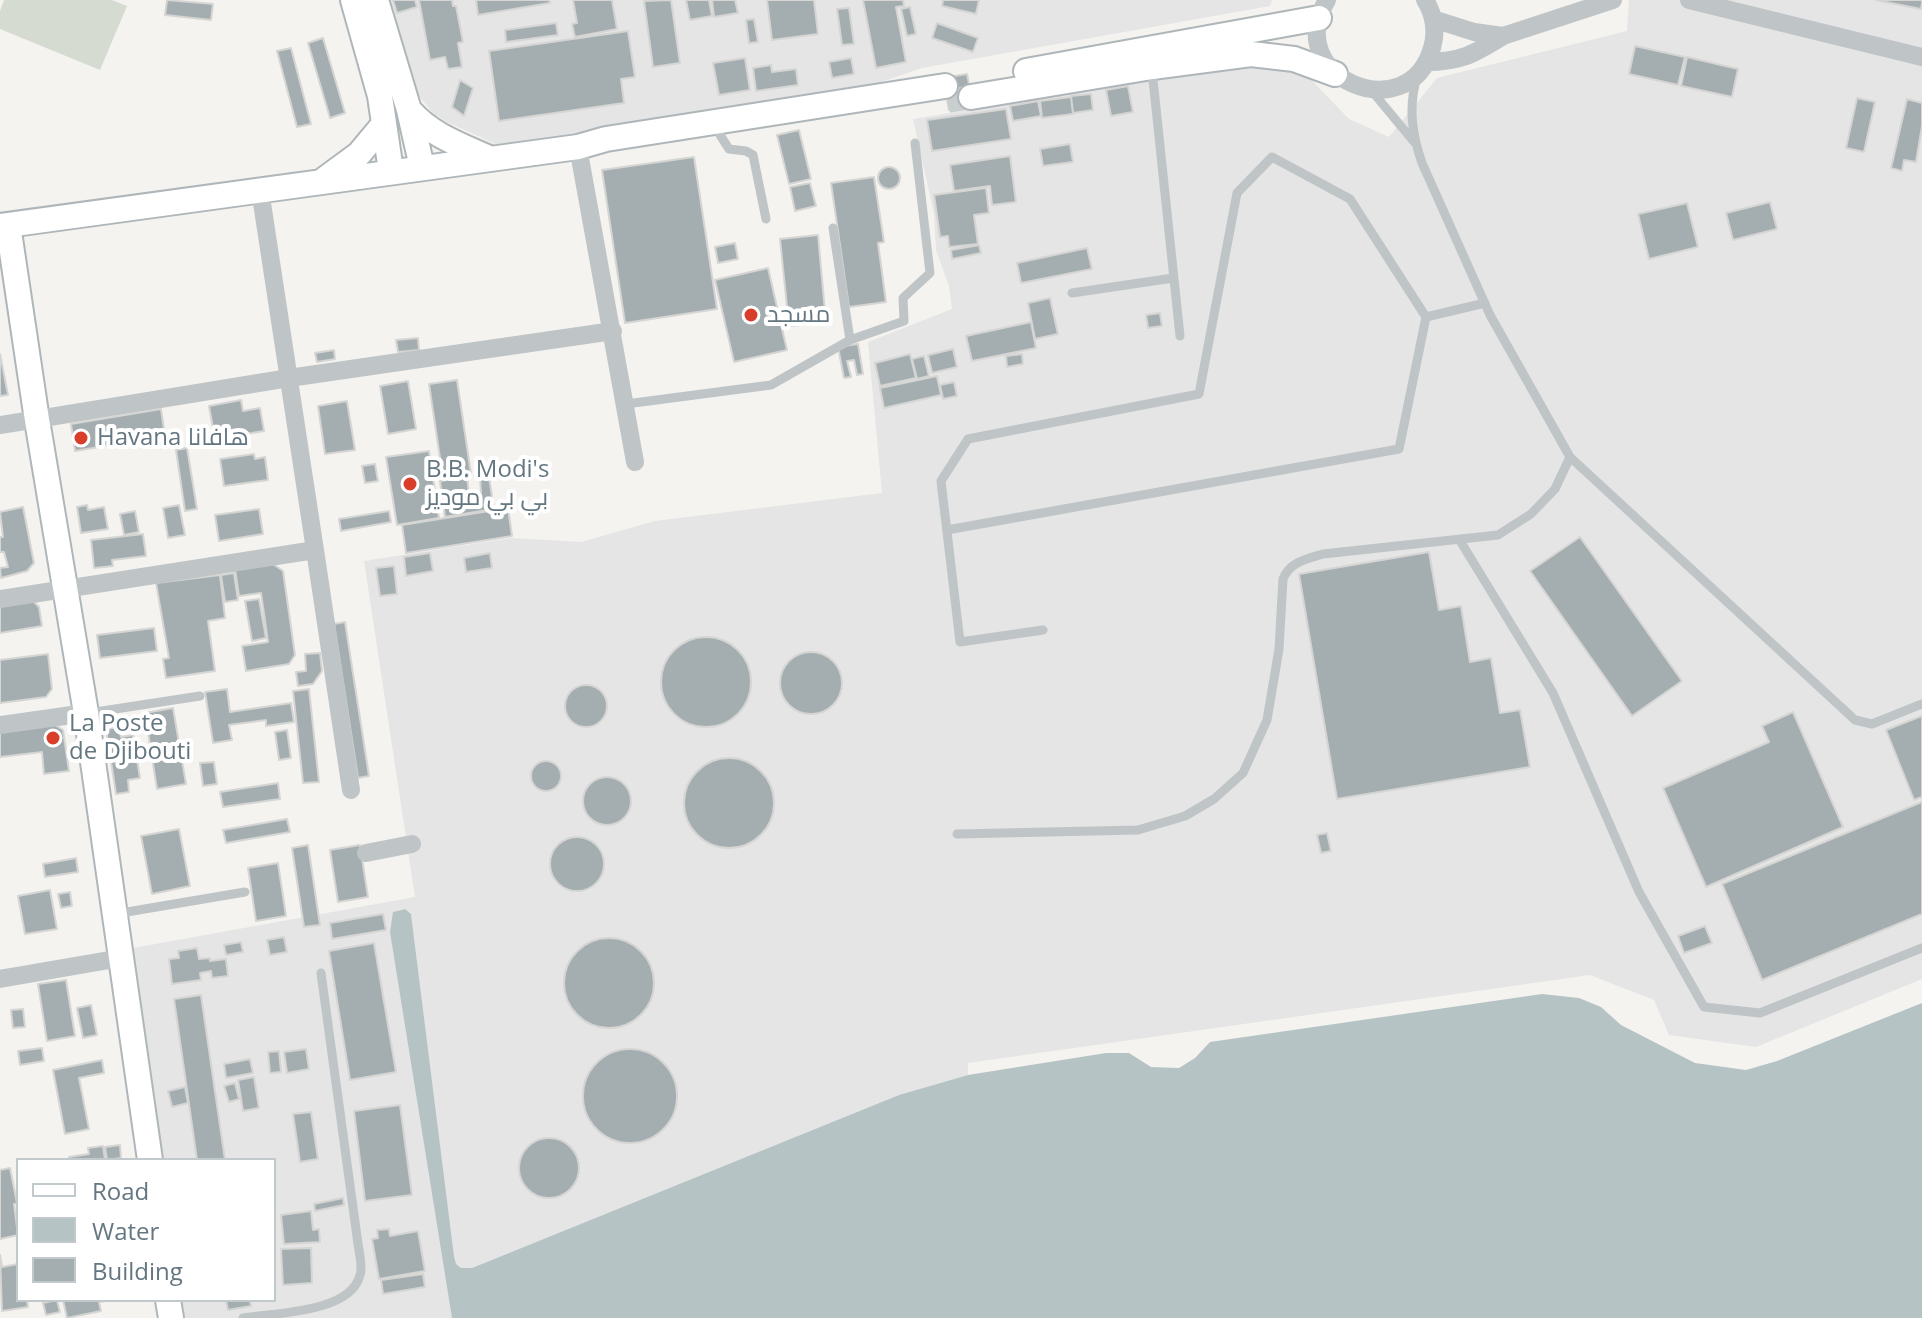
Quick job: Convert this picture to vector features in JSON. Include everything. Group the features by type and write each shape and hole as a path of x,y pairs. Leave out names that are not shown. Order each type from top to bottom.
{"main road":[{"path":"353,0 372,63 391,171"},
{"path":"376,0 409,110 422,167"},
{"path":"958,92 1324,5"},
{"path":"150,1158 67,589 4,226 580,147 606,139 1229,56 1272,55 1315,65 1335,74"},
{"path":"409,110 422,125 437,135 489,158"},
{"path":"580,147 603,151 720,135 804,115"},
{"path":"323,181 359,154 384,124"}],"street":[{"path":"1324,5 1319,48 1325,62 1346,82 1371,90 1397,86 1422,67 1472,56 1503,36 1613,0"},
{"path":"1689,0 1922,57"},
{"path":"1429,6 1474,32 1503,36"},
{"path":"1422,67 1434,41 1429,6"},
{"path":"580,147 635,462"},
{"path":"260,190 351,790"},
{"path":"0,425 289,378 613,331"},
{"path":"0,599 315,550"},
{"path":"0,725 86,713"},
{"path":"366,853 412,844"},
{"path":"0,979 121,958"}],"lane":[{"path":"1152,67 1180,336"},
{"path":"1422,67 1410,101 1416,144 1485,303 1570,457 1855,720 1872,724 1922,704"},
{"path":"1371,90 1416,144"},
{"path":"720,135 729,149 753,155 766,219"},
{"path":"626,404 771,385 850,340 904,321 903,298 930,273 915,143"},
{"path":"947,530 1399,449 1426,317 1350,199 1272,157 1237,193 1199,394 968,439 941,481 960,642 1043,630"},
{"path":"833,228 850,340"},
{"path":"1072,293 1173,278"},
{"path":"1426,317 1485,303"},
{"path":"957,834 1138,830 1185,816 1214,799 1243,773 1267,720 1279,649 1283,579 1287,569 1297,562 1323,554 1498,535 1531,514 1555,489 1570,457"},
{"path":"1459,539 1553,693 1639,892 1704,1007 1760,1013 1922,948"},
{"path":"86,713 200,696"},
{"path":"115,914 245,892"},
{"path":"243,1318 333,1305 350,1291 360,1275 321,973"}],"shaded area":[{"path":"4,0 112,0 127,6 100,70 0,29 0,11"},
{"path":"381,0 1272,0 1270,6 922,68 849,93 502,147 433,113 409,84"},
{"path":"1629,0 1922,0 1922,979 1756,1047 1669,1035 1654,1000 1590,975 968,1063 968,1075 899,1095 472,1268 461,1268 454,1256 411,914 405,909 398,910 452,1318 171,1318 169,1302 276,1302 276,1158 152,1158 128,949 415,897 364,561 511,538 581,542 655,521 882,493 868,342 952,309 949,286 936,250 934,214 913,119 1254,63 1300,68 1349,119 1389,137 1437,78 1627,31"}],"water":[{"path":"405,909 411,914 454,1256 461,1268 472,1268 899,1095 968,1075 1106,1053 1129,1053 1151,1067 1179,1068 1195,1058 1210,1042 1542,994 1579,998 1601,1007 1621,1025 1695,1063 1746,1070 1777,1061 1922,1003 1922,1318 452,1318 390,932 393,912"}],"building":[{"path":"167,0 213,4 211,20 165,15"},
{"path":"393,0 415,0 417,7 397,13"},
{"path":"419,0 452,0 453,6 456,6 463,42 458,43 462,67 448,69 445,57 430,60"},
{"path":"476,0 549,0 550,3 478,15"},
{"path":"573,0 612,0 617,29 575,37 572,24 577,23"},
{"path":"671,0 680,63 653,67 644,1"},
{"path":"686,0 709,0 712,16 690,20"},
{"path":"712,0 735,0 738,13 714,17"},
{"path":"767,0 814,0 818,34 772,40"},
{"path":"863,0 903,0 904,6 896,7 906,62 876,68"},
{"path":"943,0 979,0 976,14 942,6"},
{"path":"1876,0 1922,0 1922,3 1921,9"},
{"path":"910,7 916,34 907,36 901,9"},
{"path":"849,8 854,44 842,45 837,9"},
{"path":"754,19 758,42 749,43 746,20"},
{"path":"556,23 558,35 506,42 505,30"},
{"path":"937,23 978,38 973,52 932,38"},
{"path":"628,31 635,77 621,79 624,103 499,121 489,51"},
{"path":"323,38 345,113 330,118 308,43"},
{"path":"1635,46 1685,57 1678,85 1629,74"},
{"path":"291,48 311,124 297,127 277,51"},
{"path":"1687,57 1738,69 1732,97 1681,86"},
{"path":"745,58 750,90 719,95 713,63"},
{"path":"851,58 854,74 832,78 829,62"},
{"path":"771,65 772,72 796,69 798,85 756,91 753,68"},
{"path":"967,74 973,105 949,110 943,78"},
{"path":"460,80 473,88 464,116 452,107"},
{"path":"1128,86 1133,112 1111,116 1106,90"},
{"path":"1091,94 1093,110 1073,113 1071,96"},
{"path":"1071,97 1073,114 1042,118 1040,101"},
{"path":"1857,98 1875,102 1864,152 1846,148"},
{"path":"1907,99 1922,103 1922,126 1916,162 1904,160 1902,171 1891,168"},
{"path":"1038,101 1041,116 1013,121 1010,106"},
{"path":"1006,109 1011,139 932,151 927,120"},
{"path":"799,130 811,179 789,184 777,135"},
{"path":"1070,144 1073,162 1043,166 1040,149"},
{"path":"1010,156 1016,202 992,205 990,186 954,191 950,165"},
{"path":"694,157 717,309 625,323 602,170"},
{"path":"889,167 897,170 900,178 897,186 889,189 881,186 878,178 881,170"},
{"path":"874,177 884,242 878,243 886,302 849,307 831,183"},
{"path":"810,183 816,206 795,211 790,187"},
{"path":"986,188 989,213 974,215 978,244 949,247 948,236 940,237 934,195"},
{"path":"1770,202 1777,229 1733,240 1726,213"},
{"path":"1687,203 1698,247 1649,259 1638,214"},
{"path":"818,235 825,312 814,314 814,324 789,326 780,239"},
{"path":"735,243 738,259 718,263 715,247"},
{"path":"979,245 981,253 952,259 951,250"},
{"path":"1087,248 1092,269 1021,283 1017,263"},
{"name":"مسجد","path":"768,268 787,350 734,362 715,280"},
{"path":"1050,298 1058,334 1035,339 1028,303"},
{"path":"1160,313 1162,326 1148,328 1146,315"},
{"path":"1031,322 1036,348 972,361 966,336"},
{"path":"418,338 419,350 398,352 396,340"},
{"path":"858,344 863,374 857,375 854,360 847,361 851,377 844,378 838,347"},
{"path":"953,349 957,367 932,373 928,355"},
{"path":"334,350 335,359 317,362 315,353"},
{"path":"0,354 8,395 0,396"},
{"path":"910,354 916,378 880,386 875,363"},
{"path":"1022,354 1023,364 1007,367 1006,356"},
{"path":"924,356 929,376 917,379 912,359"},
{"path":"937,376 941,395 884,408 880,388"},
{"path":"457,380 471,474 443,478 429,384"},
{"path":"408,381 416,429 388,434 380,386"},
{"path":"954,382 957,396 943,399 940,385"},
{"path":"241,400 243,411 260,408 264,431 215,439 209,406"},
{"path":"347,401 355,450 325,454 318,406"},
{"path":"161,409 165,436 75,451 71,424"},
{"path":"187,448 197,509 185,511 176,450"},
{"path":"429,451 439,518 397,525 386,457"},
{"path":"254,454 255,459 265,457 268,480 224,486 220,459"},
{"path":"375,464 378,481 365,483 362,466"},
{"path":"467,477 469,494 481,492 480,479 489,477 494,509 445,517 440,481"},
{"path":"87,505 88,510 104,507 108,529 81,533 77,507"},
{"path":"179,505 185,535 168,538 163,508"},
{"path":"23,507 34,563 27,571 1,578 0,568 8,567 4,552 0,552 0,537 3,537 0,512"},
{"path":"508,508 512,536 406,553 402,525"},
{"path":"259,509 263,534 219,541 215,515"},
{"path":"135,511 139,532 124,535 120,514"},
{"path":"389,511 391,522 341,531 339,519"},
{"path":"143,534 146,556 112,560 113,566 94,568 91,540"},
{"path":"1580,537 1682,681 1632,716 1530,571"},
{"path":"1429,552 1439,610 1461,606 1470,662 1491,658 1500,713 1520,710 1530,767 1337,799 1299,574"},
{"path":"430,553 433,571 406,576 404,557"},
{"path":"490,553 492,568 466,572 464,558"},
{"path":"273,564 283,571 295,655 289,664 246,671 242,646 268,642 261,593 239,596 235,569"},
{"path":"394,566 397,594 380,596 376,568"},
{"path":"234,573 238,600 225,602 221,575"},
{"path":"220,575 225,618 208,621 215,671 166,678 163,659 169,658 156,583"},
{"path":"259,599 266,638 252,641 245,601"},
{"path":"32,600 39,607 42,626 0,633 0,605"},
{"path":"345,622 369,776 358,778 334,624"},
{"path":"154,628 157,651 100,658 97,635"},
{"path":"697,637 715,637 731,644 744,657 751,673 751,691 744,707 731,720 715,727 697,727 681,720 668,707 661,691 661,673 668,657 681,644"},
{"path":"811,652 833,661 842,683 833,705 811,714 789,705 780,683 789,661"},
{"path":"320,653 322,671 313,684 298,686 296,672 306,671 305,654"},
{"path":"48,654 52,689 46,697 0,703 0,660"},
{"path":"586,685 601,691 607,706 601,721 586,727 571,721 565,706 571,691"},
{"path":"227,689 230,712 291,703 294,722 266,726 266,720 229,725 232,740 213,743 205,692"},
{"path":"309,689 319,782 303,783 293,691"},
{"path":"173,708 186,784 157,789 145,713"},
{"path":"1793,712 1843,827 1706,887 1663,788 1769,742 1762,726"},
{"path":"1922,716 1922,797 1914,800 1886,730"},
{"path":"52,723 63,730 69,771 44,774 42,752 0,757 0,730"},
{"path":"119,727 121,737 133,735 140,778 128,780 129,792 116,794 106,729"},
{"path":"287,730 291,758 279,760 275,732"},
{"path":"720,758 738,758 754,765 767,778 774,794 774,812 767,828 754,841 738,848 720,848 704,841 691,828 684,812 684,794 691,778 704,765"},
{"path":"546,761 557,765 561,776 557,787 546,791 535,787 531,776 535,765"},
{"path":"214,762 217,784 203,786 200,763"},
{"path":"607,777 624,784 631,801 624,818 607,825 590,818 583,801 590,784"},
{"path":"278,783 280,799 223,807 220,792"},
{"path":"1922,802 1922,914 1762,980 1722,884"},
{"path":"287,819 290,832 226,843 223,830"},
{"path":"179,829 190,886 152,894 141,836"},
{"path":"1327,833 1331,851 1321,853 1317,835"},
{"path":"577,837 596,845 604,864 596,883 577,891 558,883 550,864 558,845"},
{"path":"308,845 320,925 304,927 292,848"},
{"path":"360,845 368,897 338,902 330,850"},
{"path":"76,858 78,872 45,877 43,864"},
{"path":"278,863 286,916 256,921 248,868"},
{"path":"50,890 57,929 25,934 18,896"},
{"path":"70,892 72,906 61,908 58,894"},
{"path":"383,914 386,930 332,939 330,923"},
{"path":"1705,926 1712,943 1684,953 1678,936"},
{"path":"284,937 287,952 270,955 267,940"},
{"path":"609,938 626,941 641,951 651,966 654,983 651,1000 641,1015 626,1025 609,1028 592,1025 577,1015 567,1000 564,983 567,966 577,951 592,941"},
{"path":"241,942 243,952 226,955 224,945"},
{"path":"374,943 396,1072 350,1080 329,951"},
{"path":"197,948 199,959 226,959 228,976 212,978 211,971 200,973 201,980 172,984 169,959 179,958 178,951"},
{"path":"66,980 75,1036 47,1041 38,984"},
{"path":"201,995 225,1158 197,1158 174,999"},
{"path":"91,1005 97,1035 83,1038 77,1008"},
{"path":"23,1009 25,1027 13,1028 11,1010"},
{"path":"42,1048 44,1061 20,1065 18,1051"},
{"path":"306,1049 309,1069 287,1073 284,1052"},
{"path":"630,1049 648,1053 663,1063 673,1078 677,1096 673,1114 663,1129 648,1139 630,1143 612,1139 597,1129 587,1114 583,1096 587,1078 597,1063 612,1053"},
{"path":"279,1051 281,1072 270,1073 268,1052"},
{"path":"250,1059 253,1073 226,1078 224,1064"},
{"path":"102,1060 104,1073 79,1078 89,1129 65,1134 53,1070"},
{"path":"254,1077 259,1108 243,1111 238,1080"},
{"path":"235,1083 239,1099 229,1102 224,1086"},
{"path":"185,1087 188,1103 172,1107 168,1091"},
{"path":"400,1105 412,1195 365,1201 354,1111"},
{"path":"311,1112 318,1159 300,1162 293,1114"},
{"path":"549,1138 560,1140 570,1147 577,1157 577,1179 570,1189 560,1196 549,1198 538,1196 528,1189 521,1179 519,1168 521,1157 528,1147 538,1140"},
{"path":"120,1145 121,1158 107,1158 105,1147"},
{"path":"103,1146 105,1158 69,1158 89,1154 88,1148"},
{"path":"10,1168 16,1198 16,1235 0,1239 0,1170"},
{"path":"343,1198 344,1205 315,1211 314,1204"},
{"path":"311,1211 313,1230 319,1229 320,1242 284,1244 281,1215"},
{"path":"389,1229 390,1236 418,1231 425,1271 379,1279 372,1239 378,1238 377,1230"},
{"path":"311,1248 312,1283 283,1285 281,1249"},
{"path":"0,1255 2,1267 16,1264 16,1302 27,1302 28,1307 2,1311"},
{"path":"423,1274 425,1287 383,1294 381,1280"},
{"path":"58,1302 60,1312 46,1315 43,1303"},
{"path":"63,1302 99,1302 101,1311 67,1318"},
{"path":"226,1302 250,1302 251,1306 228,1310"}],"tunnel":[{"path":"948,101 971,97"}],"place":[{"name":"مسجد","path":"751,315"},
{"name":"Havana هافانا","path":"81,438"},
{"name":"B.B. Modi's بي بي موديز","path":"410,484"},
{"name":"La Poste de Djibouti","path":"53,738"}]}
